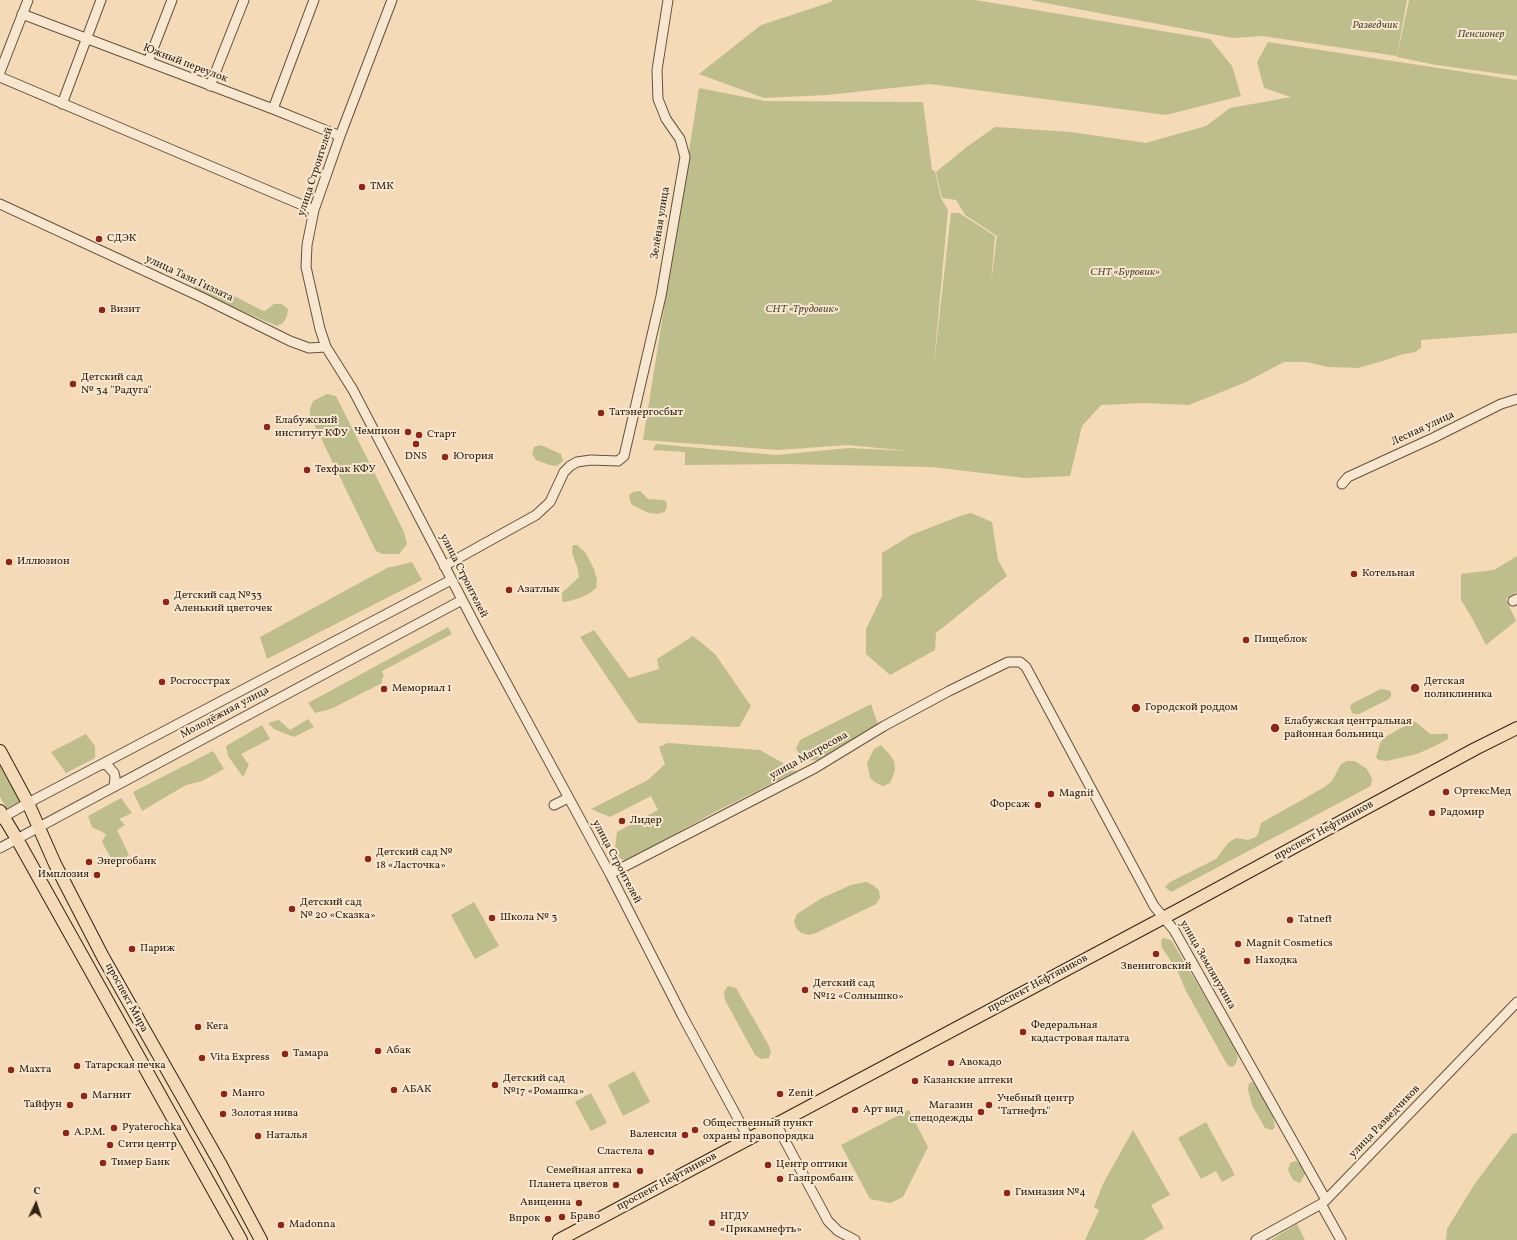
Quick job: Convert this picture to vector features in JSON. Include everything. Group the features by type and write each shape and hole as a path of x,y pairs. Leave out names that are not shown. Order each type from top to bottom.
{"main road":[{"name":"проспект Нефтяников","path":"559,1240 1165,918 1474,749 1517,728"},
{"name":"проспект Мира","path":"0,751 28,803 54,864 103,956 221,1165 261,1240"},
{"name":"проспект Мира","path":"1,816 17,839 241,1240"},
{"path":"88,966 93,959 103,956"},
{"path":"220,1203 230,1201 236,1195"}],"street":[{"path":"0,72 28,0"},
{"path":"62,104 101,0"},
{"path":"148,62 172,0"},
{"path":"210,86 244,0"},
{"path":"273,109 314,0"},
{"name":"улица Строителей","path":"392,0 340,136 314,210 306,245 306,267 316,316 326,347 353,390 451,580 610,874 683,1017 749,1139"},
{"name":"Зелёная улица","path":"444,566 536,515 550,502 562,477 570,466 583,460 618,461 625,452 661,296 685,157 680,139 666,118 658,99 657,70 668,0"},
{"name":"Южный переулок","path":"22,14 273,109 340,136"},
{"path":"0,77 314,210"},
{"name":"улица Тази Гиззата","path":"0,204 201,297 290,341 309,348 326,347"},
{"name":"Лесная улица","path":"1342,484 1348,477 1433,438 1501,404 1517,399"},
{"name":"Молодёжная улица","path":"1,816 101,765 451,580"},
{"name":"Молодёжная улица","path":"0,848 462,600"},
{"name":"улица Матросова","path":"610,874 815,768 884,726 949,691 1008,662 1020,662"},
{"name":"улица Землянухина","path":"1020,662 1026,667 1033,679 1154,906 1174,930 1323,1202 1341,1240"},
{"path":"101,765 104,764 108,766 114,773 114,787"},
{"path":"554,805 568,798"},
{"name":"улица Разведчиков","path":"1256,1240 1323,1202 1517,1002"},
{"path":"776,1124 828,1220 838,1231 855,1240"}],"green space":[{"path":"833,0 975,0 1210,39 1232,66 1241,96 1166,115 930,84 827,95 764,98 699,74 761,25 831,2"},
{"name":"Разведчик","path":"1029,0 1407,0 1397,56 1262,36 1233,38"},
{"name":"Пенсионер","path":"1409,0 1517,0 1517,76 1436,65 1397,57"},
{"path":"1268,42 1517,80 1517,333 1421,340 1421,348 1415,352 1358,368 1328,367 1306,362 1284,362 1244,383 1189,405 1145,403 1101,405 1082,426 1070,476 1025,478 932,467 787,464 685,465 685,452 653,450 656,444 776,455 849,448 909,451 848,445 778,450 643,440 699,88 765,101 923,102 932,170 935,171 941,198 948,210 933,373 951,213 959,213 995,236 991,284 997,236 965,215 956,200 942,198 936,172 968,146 995,127 1071,132 1146,143 1206,126 1230,108 1291,97 1264,88 1257,62"},
{"path":"198,277 261,310 265,311 274,304 282,304 288,309 287,316 283,323 277,326 202,294 196,290 193,283"},
{"path":"327,394 336,396 404,532 407,544 399,554 382,554 376,551 310,416 310,409 313,401"},
{"path":"541,445 561,454 563,461 557,466 536,460 532,454 534,447"},
{"path":"640,491 648,499 666,501 666,510 658,514 649,513 632,505 629,498 630,494"},
{"path":"971,513 992,522 998,560 1007,576 936,633 935,650 890,675 866,654 866,629 882,596 882,553 911,535"},
{"path":"573,545 577,545 585,552 594,569 597,580 596,588 580,598 565,602 562,601 562,593 579,577 572,552"},
{"path":"1517,556 1517,592 1506,599 1516,621 1486,645 1461,600 1461,574 1494,570"},
{"path":"412,562 422,580 267,659 260,637 387,568"},
{"path":"448,627 452,634 382,671 384,676 382,678 382,683 331,709 315,713 308,703"},
{"path":"594,630 629,678 659,669 657,659 693,636 715,654 751,706 739,727 638,723 580,637"},
{"path":"1381,689 1391,692 1389,699 1359,714 1352,713 1350,706 1353,703"},
{"path":"871,704 878,725 817,760 804,761 796,749 800,740"},
{"path":"308,719 314,727 294,737 274,729 268,723 279,720 290,730"},
{"path":"1412,722 1416,722 1430,734 1446,733 1448,735 1448,739 1417,754 1387,761 1376,758 1380,743 1385,737"},
{"path":"262,725 270,739 241,754 249,765 243,777 228,756 226,746"},
{"path":"86,734 95,746 95,758 66,773 51,752"},
{"path":"668,743 760,750 797,771 713,813 626,861 614,856 617,832 658,810 651,796 610,817 591,809 648,780 665,764 659,747"},
{"path":"881,745 894,761 895,769 890,783 883,786 870,778 867,763 874,749"},
{"path":"213,751 224,769 202,781 186,785 142,811 133,792"},
{"path":"1347,761 1355,761 1367,769 1372,779 1371,786 1171,892 1165,887 1170,882 1216,859 1228,843 1234,839 1237,838 1248,840 1256,837 1261,823 1323,788 1332,781 1341,764"},
{"path":"0,764 22,804 8,811 0,797"},
{"path":"121,798 132,813 119,819 125,825 117,830 129,855 115,865 102,842 106,834 92,827 88,816"},
{"path":"866,882 879,890 880,898 876,904 816,933 809,935 801,933 796,928 794,921 797,914 822,898 851,885"},
{"path":"474,902 499,946 475,959 451,915"},
{"path":"1163,938 1171,940 1235,1047 1238,1058 1235,1065 1232,1067 1228,1066 1186,991 1177,970 1162,948 1161,941"},
{"path":"728,986 736,988 768,1044 771,1051 769,1058 761,1059 755,1055 725,1000 724,992"},
{"path":"634,1071 650,1102 623,1116 608,1085"},
{"path":"1253,1082 1272,1112 1275,1127 1272,1130 1265,1128 1252,1105 1248,1090 1249,1083"},
{"path":"591,1093 607,1123 591,1131 575,1102"},
{"path":"909,1110 928,1147 903,1197 890,1203 870,1199 841,1145"},
{"path":"1206,1122 1235,1175 1222,1182 1216,1171 1201,1179 1178,1138"},
{"path":"1133,1130 1170,1195 1151,1205 1164,1228 1143,1240 1085,1240 1099,1210 1094,1207 1103,1184"},
{"path":"1517,1133 1517,1240 1446,1240 1447,1229 1474,1185 1512,1134"},
{"path":"1296,1161 1302,1166 1305,1174 1300,1183 1293,1180 1288,1170 1290,1163"},
{"path":"1297,1224 1305,1240 1271,1240"}],"place":[{"name":"ТМК","path":"362,187"},
{"name":"СДЭК","path":"99,239"},
{"name":"Визит","path":"102,310"},
{"name":"Детский сад № 34 \"Радуга\"","path":"73,384"},
{"name":"Татэнергосбыт","path":"601,413"},
{"name":"Елабужский институт КФУ","path":"267,427"},
{"name":"Чемпион","path":"408,432"},
{"name":"Старт","path":"419,435"},
{"name":"DNS","path":"416,444"},
{"name":"Югория","path":"445,457"},
{"name":"Техфак КФУ","path":"307,470"},
{"name":"Иллюзион","path":"9,562"},
{"name":"Котельная","path":"1354,574"},
{"name":"Азатлык","path":"509,590"},
{"name":"Детский сад №33 Аленький цветочек","path":"166,602"},
{"name":"Пищеблок","path":"1246,640"},
{"name":"Росгосстрах","path":"162,682"},
{"name":"Детская поликлиника","path":"1415,688"},
{"name":"Мемориал 1","path":"384,689"},
{"name":"Городской роддом","path":"1136,708"},
{"name":"Елабужская центральная районная больница","path":"1275,728"},
{"name":"ОртексМед","path":"1446,792"},
{"name":"Magnit","path":"1051,794"},
{"name":"Форсаж","path":"1038,805"},
{"name":"Радомир","path":"1432,813"},
{"name":"Лидер","path":"622,821"},
{"name":"Детский сад № 18 «Ласточка»","path":"368,859"},
{"name":"Энергобанк","path":"89,862"},
{"name":"Имплозия","path":"97,875"},
{"name":"Детский сад № 20 «Сказка»","path":"292,909"},
{"name":"Школа № 3","path":"492,918"},
{"name":"Tatneft","path":"1290,920"},
{"name":"Magnit Cosmetics","path":"1238,944"},
{"name":"Париж","path":"132,949"},
{"name":"Звениговский","path":"1156,954"},
{"name":"Находка","path":"1247,961"},
{"name":"Детский сад №12 «Солнышко»","path":"805,990"},
{"name":"Кега","path":"198,1027"},
{"name":"Федеральная кадастровая палата","path":"1023,1032"},
{"name":"Абак","path":"378,1051"},
{"name":"Тамара","path":"285,1054"},
{"name":"Vita Express","path":"202,1058"},
{"name":"Авокадо","path":"951,1063"},
{"name":"Татарская печка","path":"77,1066"},
{"name":"Махта","path":"11,1070"},
{"name":"Казанские аптеки","path":"915,1081"},
{"name":"Детский сад №17 «Ромашка»","path":"495,1085"},
{"name":"АБАК","path":"394,1090"},
{"name":"Манго","path":"224,1094"},
{"name":"Zenit","path":"780,1094"},
{"name":"Магнит","path":"84,1096"},
{"name":"Тайфун","path":"70,1105"},
{"name":"Учебный центр \"Татнефть\"","path":"989,1105"},
{"name":"Арт вид","path":"855,1110"},
{"name":"Магазин спецодежды","path":"981,1112"},
{"name":"Золотая нива","path":"223,1114"},
{"name":"Pyaterochka","path":"114,1128"},
{"name":"Общественный пункт охраны правопорядка","path":"695,1130"},
{"name":"А.Р.М.","path":"66,1133"},
{"name":"Валенсия","path":"685,1135"},
{"name":"Наталья","path":"258,1136"},
{"name":"Сити центр","path":"110,1145"},
{"name":"Сластела","path":"651,1152"},
{"name":"Тимер Банк","path":"103,1163"},
{"name":"Центр оптики","path":"768,1165"},
{"name":"Семейная аптека","path":"640,1171"},
{"name":"Газпромбанк","path":"780,1179"},
{"name":"Планета цветов","path":"616,1185"},
{"name":"Гимназия №4","path":"1007,1193"},
{"name":"Авиценна","path":"579,1203"},
{"name":"Браво","path":"562,1217"},
{"name":"Впрок","path":"548,1219"},
{"name":"НГДУ «Прикамнефть»","path":"712,1223"},
{"name":"Madonna","path":"281,1225"}],"park label":[{"name":"СНТ «Буровик»","path":"1125,273"},
{"name":"СНТ «Трудовик»","path":"802,310"}]}
